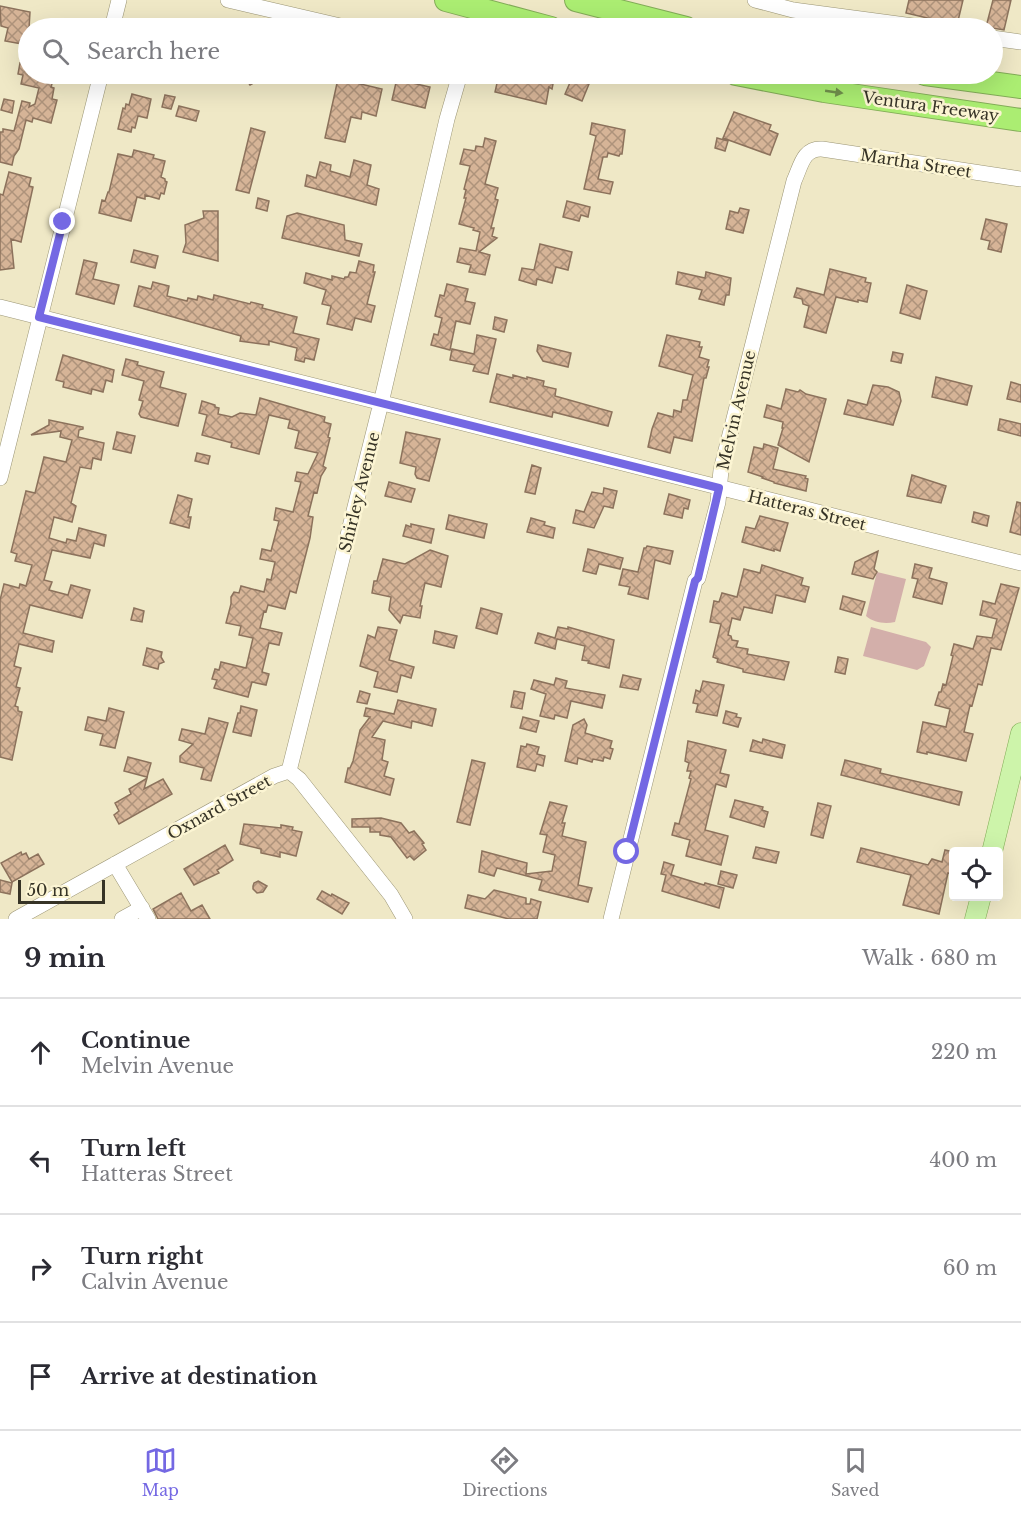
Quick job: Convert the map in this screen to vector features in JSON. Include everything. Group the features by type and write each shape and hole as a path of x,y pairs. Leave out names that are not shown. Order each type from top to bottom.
{"highway":[{"path":"446,0 514,18"},
{"path":"576,0 647,18"},
{"name":"Ventura Freeway","path":"788,84 1021,120"},
{"name":"Ventura Freeway","path":"999,84 1021,87"}],"main road":[{"path":"993,847 1021,733"},
{"path":"975,919 980,901"}],"street":[{"path":"114,18 119,0"},
{"path":"228,0 306,18"},
{"path":"755,0 793,10 857,18"},
{"path":"836,15 840,0"},
{"path":"1003,39 1021,42"},
{"path":"0,478 98,84"},
{"name":"Shirley Avenue","path":"289,771 381,403 457,84"},
{"name":"Martha Street","path":"812,150 822,149 1021,179"},
{"name":"Melvin Avenue","path":"611,919 695,581 698,578 732,424 794,181 805,156 812,150"},
{"name":"Hatteras Street","path":"0,307 1021,563"},
{"name":"Oxnard Street","path":"16,919 274,776 289,771 299,779 391,895 405,919"},
{"path":"115,864 145,914 122,919"}],"shaded area":[{"path":"877,572 906,579 895,622 880,622 866,616"},
{"path":"871,627 926,642 931,647 924,666 917,670 863,656"}],"building":[{"path":"909,0 963,0 959,18 927,18 906,13"},
{"path":"993,0 1011,0 1004,30 1003,18 988,18"},
{"path":"0,6 30,12 30,18 18,18 18,43 5,41 8,28 1,26"},
{"path":"21,84 52,84 51,87 54,88 52,99 57,100 51,123 33,118 32,122 26,120 19,149 12,165 0,162 0,132 3,132 3,129 14,131 22,101 30,103 29,107 35,104 39,88"},
{"path":"337,84 361,84 382,89 376,116 362,112 361,119 351,117 345,142 325,138"},
{"path":"396,84 416,84 430,87 425,108 392,100"},
{"path":"497,84 553,84 552,89 549,87 546,104 495,92"},
{"path":"569,84 589,84 582,101 565,94"},
{"path":"132,94 151,99 147,118 138,116 135,128 132,127 131,132 118,129 123,108 125,109 126,104 129,105"},
{"path":"165,95 175,97 171,109 162,107"},
{"path":"4,99 14,101 12,113 1,110"},
{"path":"179,106 199,111 196,121 176,116"},
{"path":"734,112 771,125 769,130 778,134 770,155 723,138"},
{"path":"592,123 625,130 622,154 619,156 608,153 607,157 603,157 598,179 613,182 610,194 584,189 596,136 590,134"},
{"path":"251,128 265,132 249,193 236,190"},
{"path":"485,138 496,141 485,184 498,188 495,199 498,200 491,228 494,228 492,236 497,238 479,252 490,255 485,275 469,272 471,265 457,262 460,248 476,251 480,232 459,224 466,198 464,198 466,190 464,189 470,166 460,164 464,149 475,151 476,146 483,147"},
{"path":"717,138 728,141 725,151 715,148"},
{"path":"134,150 154,155 153,158 165,161 161,177 167,182 164,194 161,193 159,199 145,195 145,199 137,197 131,221 99,213 102,200 105,201 109,192 118,154 132,157"},
{"path":"354,160 371,165 367,185 379,189 376,205 305,186 307,175 316,178 320,162 331,165 330,171 350,177"},
{"path":"9,172 31,178 29,186 33,187 21,242 11,239 14,268 0,270 0,194 3,195"},
{"path":"258,198 269,201 267,211 256,208"},
{"path":"567,201 590,207 588,217 581,215 579,221 563,217"},
{"path":"740,208 749,210 743,233 726,229 730,211 738,213"},
{"path":"203,211 218,211 218,261 183,252 186,243 185,225 204,218"},
{"path":"297,213 344,225 345,240 362,244 359,256 282,238 287,216"},
{"path":"986,219 1007,224 1001,252 988,249 990,241 981,239"},
{"path":"540,244 572,252 568,270 556,267 552,283 537,279 536,285 519,280 522,268 534,270"},
{"path":"134,250 158,256 155,268 131,262"},
{"path":"84,260 97,263 93,279 119,285 114,304 76,294"},
{"path":"359,261 374,265 373,272 375,272 367,304 375,306 371,322 355,318 352,330 327,324 331,306 322,304 326,290 304,283 306,273 332,280 332,276 344,279 350,272 356,273"},
{"path":"830,269 866,278 865,282 871,283 867,302 836,297 826,333 804,327 809,306 803,304 802,299 794,297 797,288 824,295"},
{"path":"678,272 705,278 706,272 731,278 729,295 726,295 724,305 699,299 702,290 676,284"},
{"path":"153,282 169,286 167,296 187,301 188,298 197,300 198,296 213,300 214,295 263,305 262,308 297,317 293,333 319,339 314,360 305,358 304,362 295,360 297,348 269,341 269,345 240,341 241,336 134,306 139,286 151,289"},
{"path":"447,284 468,289 465,301 475,303 470,324 456,321 450,350 431,345 434,334 438,335 442,318 435,316 440,295 444,296"},
{"path":"907,285 927,291 920,319 900,313"},
{"path":"495,317 507,320 504,332 493,329"},
{"path":"477,335 496,339 488,374 473,371 475,365 450,360 452,349 474,354"},
{"path":"667,335 700,342 699,347 702,347 699,357 709,360 692,441 674,437 670,453 648,447 652,429 658,413 673,417 674,410 681,412 683,400 687,400 693,375 659,366"},
{"path":"538,345 571,353 568,367 543,361 537,351"},
{"path":"893,352 903,354 901,363 891,361"},
{"path":"63,355 114,370 112,382 106,380 103,392 92,389 91,394 63,387 64,382 56,380"},
{"path":"126,359 138,362 137,365 164,372 160,387 186,394 178,426 141,417 139,414 143,401 139,400 144,381 122,375"},
{"path":"497,374 544,381 543,386 556,389 555,396 612,412 608,426 553,412 552,417 490,402"},
{"path":"936,377 972,386 967,405 932,397"},
{"path":"1011,382 1021,385 1021,402 1007,399"},
{"path":"873,385 888,387 899,392 901,401 893,425 844,414 848,400 867,405"},
{"path":"786,389 798,392 800,390 806,394 826,399 809,462 778,445 783,422 764,417 767,405 781,409"},
{"path":"260,398 325,417 324,422 331,424 323,466 326,468 321,476 317,493 314,492 308,516 313,517 310,538 296,593 290,591 285,609 268,605 266,612 264,611 260,628 282,633 279,645 269,643 262,672 269,674 266,685 252,682 248,697 214,688 217,680 212,679 215,669 219,670 221,662 246,668 253,638 239,635 241,626 226,623 231,597 234,592 239,593 241,586 264,592 267,579 271,580 275,562 260,559 262,549 271,551 279,521 274,520 276,508 293,512 301,482 295,481 297,472 308,474 318,453 295,448 299,431 288,428 290,420 269,415 259,454 231,447 232,443 202,435 207,415 199,413 202,401 219,408 218,414 232,417 240,413 256,415"},
{"path":"1000,419 1021,424 1021,436 998,430"},
{"path":"49,420 83,427 79,430 78,437 104,443 101,460 93,458 91,469 80,467 71,503 76,506 72,522 54,517 49,538 66,543 67,539 76,541 79,528 106,535 104,546 94,543 90,558 52,550 44,580 52,582 49,590 68,595 71,585 90,590 82,618 30,605 23,633 54,641 52,652 19,644 14,666 21,668 16,687 20,688 15,706 18,707 18,711 22,712 12,760 0,757 0,600 4,584 19,588 20,584 26,586 32,565 15,561 17,554 11,552 26,491 35,493 44,457 66,462 72,440 60,437 61,431 31,435 49,425"},
{"path":"117,432 135,436 131,453 113,449"},
{"path":"406,432 440,439 429,481 417,478 416,467 400,463"},
{"path":"764,444 778,448 773,469 806,476 805,478 808,479 806,491 774,483 748,472 754,447 763,449"},
{"path":"197,453 210,456 208,464 195,461"},
{"path":"532,465 541,468 535,494 525,492"},
{"path":"912,475 946,486 941,503 907,496"},
{"path":"389,482 415,489 411,502 385,496"},
{"path":"604,488 617,491 613,508 604,506 594,528 573,523 576,510 584,512 592,492 603,494"},
{"path":"669,494 690,500 688,509 684,508 682,518 664,514"},
{"path":"178,495 192,499 188,517 191,517 189,528 170,523"},
{"path":"1017,502 1021,503 1021,535 1010,532"},
{"path":"974,512 989,516 987,526 972,522"},
{"path":"449,515 487,524 484,538 446,529"},
{"path":"760,516 788,523 780,551 742,542 746,527 755,529"},
{"path":"531,518 555,528 553,538 527,532"},
{"path":"411,524 434,529 431,543 403,536 406,525 411,527"},
{"path":"647,546 673,551 670,564 655,560 648,599 628,594 630,587 619,585 623,569 638,572 644,548"},
{"path":"588,549 623,558 620,569 599,564 596,574 583,571"},
{"path":"430,550 448,556 441,587 425,583 420,618 403,615 400,623 389,610 391,597 372,593 383,559 405,564"},
{"path":"878,551 874,569 877,572 873,579 852,574 855,562"},
{"path":"915,564 932,568 929,578 947,583 942,604 913,597 918,579 912,578"},
{"path":"762,565 803,578 801,585 809,587 805,602 776,595 772,613 744,607 740,620 732,618 728,635 732,640 738,641 736,647 748,649 747,654 789,662 784,680 743,672 743,669 717,662 718,659 713,657 721,624 710,622 714,601 719,602 722,593 737,597 744,569 760,573"},
{"path":"1001,584 1019,588 1001,650 991,648 982,685 978,684 972,706 970,705 964,732 973,734 966,761 927,752 927,754 917,752 923,722 946,727 950,709 935,705 943,684 946,685 954,644 973,649 977,636 992,638 997,619 980,615 983,601 995,604"},
{"path":"843,596 865,602 861,615 840,609"},
{"path":"134,608 144,611 142,622 131,620"},
{"path":"481,608 502,614 497,634 476,628"},
{"path":"378,627 397,630 389,660 414,667 411,678 401,675 397,692 374,687 378,672 360,666 368,635 375,638"},
{"path":"558,627 568,629 568,627 614,640 609,668 582,660 585,646 557,639 555,649 535,643 538,633 555,638"},
{"path":"435,631 457,636 454,648 433,643"},
{"path":"147,648 162,652 161,657 164,662 159,664 158,669 143,665"},
{"path":"838,657 848,659 845,674 835,672"},
{"path":"623,675 641,679 638,690 620,687"},
{"path":"556,678 567,681 565,688 605,695 602,708 571,701 567,718 555,715 554,719 540,716 546,694 531,689 534,680 554,685"},
{"path":"703,681 724,685 717,716 696,712 698,704 693,703 696,690 700,692"},
{"path":"360,691 370,694 367,704 357,702"},
{"path":"514,691 525,693 522,709 511,707"},
{"path":"398,700 436,709 432,726 412,721 411,728 383,721 372,737 385,740 382,760 388,762 384,776 394,779 390,795 345,782 348,768 353,761 360,730 370,717 364,716 366,708 394,714"},
{"path":"241,706 257,710 251,736 233,732"},
{"path":"109,708 124,712 115,748 100,745 103,734 85,730 88,717 106,721"},
{"path":"726,711 737,714 736,717 741,718 738,727 723,723"},
{"path":"523,717 539,721 536,732 520,728"},
{"path":"209,718 228,723 211,781 201,779 204,768 180,762 180,756 193,744 179,740 182,729 205,734"},
{"path":"584,719 587,725 585,733 612,741 610,748 613,749 610,759 604,757 603,761 593,759 592,762 578,758 577,764 565,761 573,725"},
{"path":"763,739 785,745 782,758 750,751 753,740 762,743"},
{"path":"688,741 726,750 720,773 729,775 726,787 716,784 705,830 728,836 721,865 686,856 690,840 672,835 675,823 679,824 691,779 689,778 691,771 687,771 689,763 685,761"},
{"path":"527,744 539,747 537,754 545,756 543,766 537,764 535,771 517,767 521,746 526,747"},
{"path":"128,757 151,763 147,777 124,771"},
{"path":"472,760 485,763 470,825 457,822"},
{"path":"845,760 881,769 880,773 962,792 959,805 841,775"},
{"path":"147,778 144,789 163,779 172,794 119,824 114,815 119,811 115,803 131,794 129,789"},
{"path":"735,800 763,807 762,810 768,812 764,827 730,817"},
{"path":"550,802 567,806 562,823 565,823 562,836 586,842 578,885 592,888 588,902 539,890 542,880 497,868 494,876 479,872 482,851 527,863 526,874 552,871 555,855 543,852 547,835 540,834"},
{"path":"818,803 831,806 823,838 811,835"},
{"path":"381,818 401,823 409,833 414,831 424,843 422,844 426,850 414,860 410,856 407,858 391,837 380,835 380,832 370,832 370,827 352,827 352,819"},
{"path":"244,824 281,828 281,825 293,827 292,830 302,832 296,856 280,852 280,857 261,853 261,849 240,844"},
{"path":"225,845 233,860 217,870 219,873 194,885 184,869"},
{"path":"756,847 779,852 776,863 753,858"},
{"path":"861,848 928,865 932,859 942,862 945,850 949,851 949,873 939,914 903,905 911,875 857,862"},
{"path":"21,852 22,855 26,853 29,859 38,854 44,864 12,882 1,863"},
{"path":"664,862 674,865 671,875 704,885 705,883 724,888 719,908 662,891 666,875 661,874"},
{"path":"721,871 737,875 733,888 718,884"},
{"path":"0,880 12,883 10,894 0,892"},
{"path":"258,881 267,886 263,892 257,893 253,889 254,883"},
{"path":"494,890 526,898 526,904 530,904 531,899 541,902 537,919 509,919 465,908 468,895 485,899"},
{"path":"322,891 349,903 342,914 317,899"},
{"path":"181,893 191,911 202,905 210,919 158,919 153,909"}],"route":[{"path":"63,222 39,317 719,488 627,852"}]}
